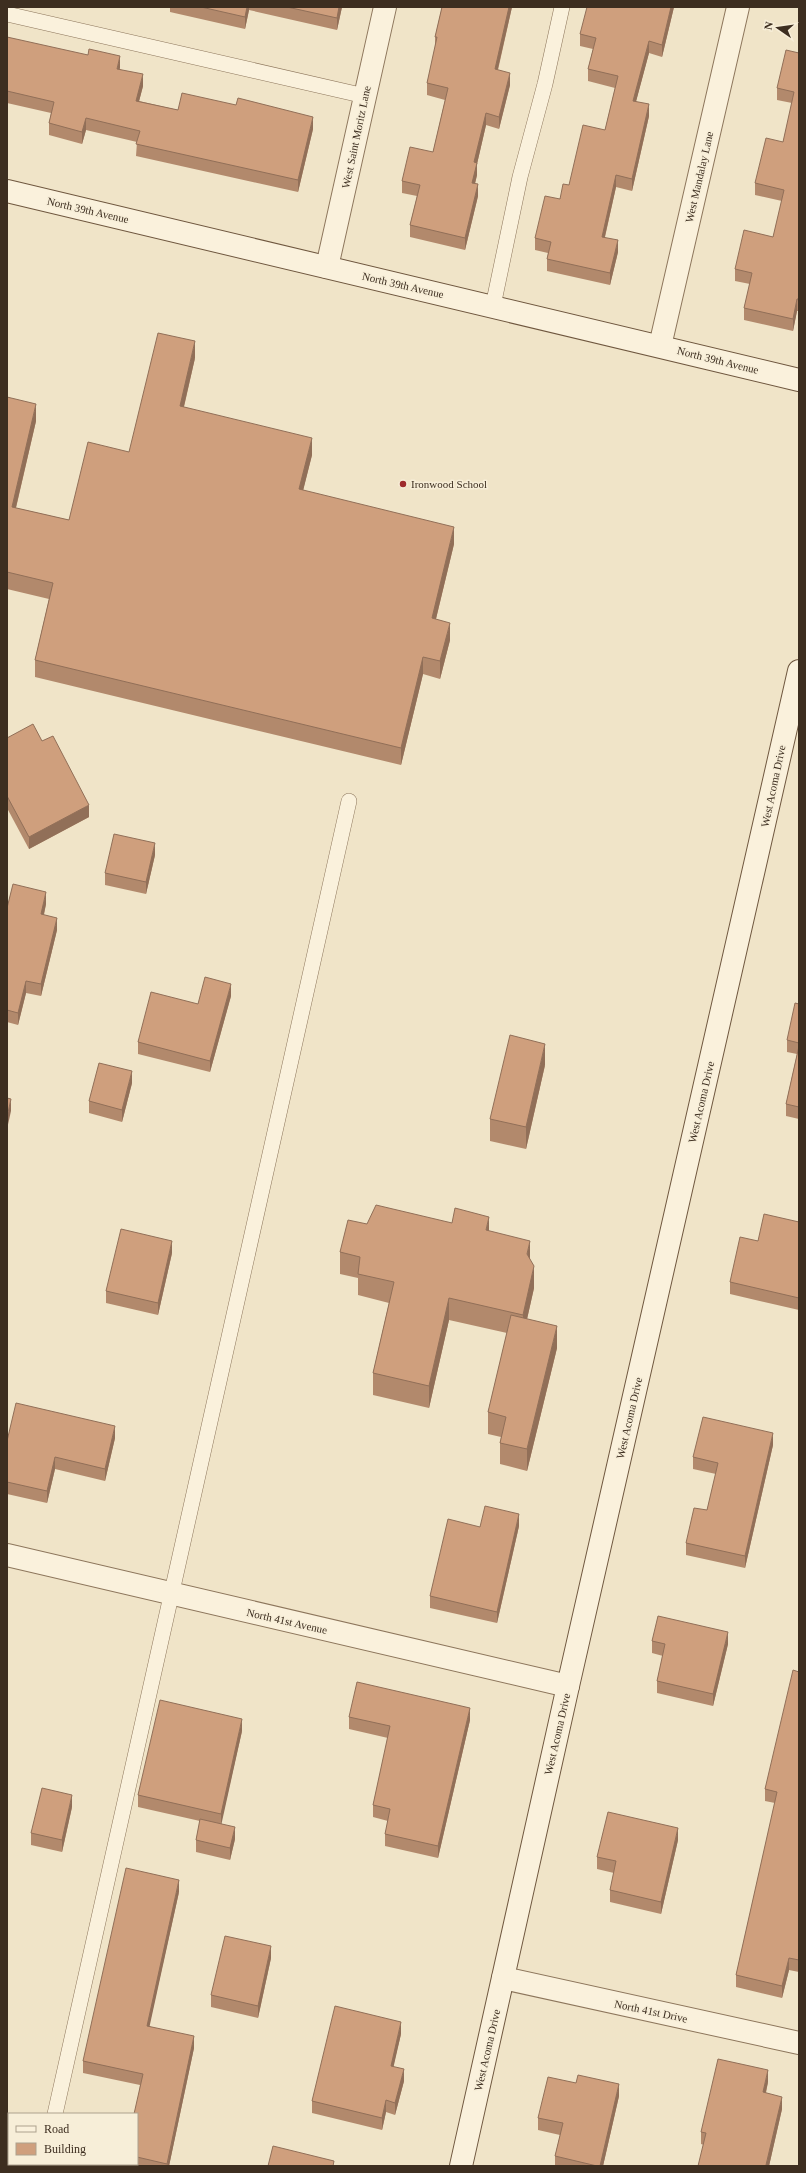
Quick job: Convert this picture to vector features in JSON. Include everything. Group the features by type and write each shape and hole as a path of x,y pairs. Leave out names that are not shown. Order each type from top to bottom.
{"street":[{"name":"West Saint Moritz Lane","path":"328,267 385,7"},
{"name":"West Mandalay Lane","path":"660,346 738,7"},
{"name":"North 39th Avenue","path":"7,191 799,380"},
{"name":"West Acoma Drive","path":"461,2166 568,1686 796,703 799,671"},
{"name":"North 41st Avenue","path":"7,1555 568,1686"},
{"name":"North 41st Drive","path":"503,1978 799,2043"}],"lane":[{"path":"493,306 520,177 545,84 562,7"},
{"path":"7,14 365,96"},
{"path":"55,2113 349,802"}],"building":[{"path":"201,7 247,7 245,17"},
{"path":"287,7 339,7 337,18"},
{"path":"442,7 509,7 495,69 510,73 499,117 486,113 474,162 477,163 472,183 478,184 465,238 410,225 420,185 402,181 410,147 433,152 448,88 427,83"},
{"path":"587,7 671,7 662,45 649,41 633,101 649,104 632,179 616,175 602,237 618,240 610,273 547,259 551,242 535,238 545,196 560,199 563,184 569,185 583,125 605,130 618,76 588,69 596,38 580,34"},
{"path":"7,37 88,55 89,49 120,56 117,69 143,74 136,101 178,110 182,93 236,105 238,98 313,117 298,180 136,144 140,131 86,118 82,132 49,123 54,102 7,91"},
{"path":"786,50 799,53 799,299 797,299 793,319 744,308 752,273 735,269 744,230 773,237 784,190 755,183 766,138 783,142 794,92 777,88"},
{"path":"158,333 195,341 180,406 312,438 299,489 454,527 432,618 450,623 440,661 423,657 401,748 35,660 53,583 7,572 7,397 36,404 12,507 69,520 88,442 129,452"},
{"path":"33,724 42,741 53,736 89,805 29,837 7,796 7,738"},
{"path":"114,834 155,843 146,882 105,873"},
{"path":"13,884 46,892 41,914 57,918 41,984 26,981 18,1013 7,1010 7,908"},
{"path":"205,977 231,984 210,1061 138,1042 151,992 198,1004"},
{"path":"795,1003 799,1004 799,1043 787,1040"},
{"path":"510,1035 545,1044 526,1127 490,1119"},
{"path":"799,1046 799,1107 786,1104"},
{"path":"99,1063 132,1071 122,1110 89,1101"},
{"path":"7,1098 11,1099 7,1117"},
{"path":"376,1205 452,1223 455,1208 489,1217 486,1230 530,1241 527,1254 534,1266 523,1315 449,1298 429,1386 373,1373 394,1282 358,1274 360,1257 340,1252 348,1220 367,1224"},
{"path":"764,1214 799,1222 799,1298 730,1282 740,1237 758,1241"},
{"path":"121,1229 172,1241 158,1303 106,1291"},
{"path":"511,1315 557,1326 527,1449 500,1443 506,1417 488,1412"},
{"path":"16,1403 115,1426 105,1469 55,1457 47,1491 7,1482 7,1441"},
{"path":"703,1417 773,1433 745,1556 686,1543 694,1508 707,1510 718,1463 693,1457"},
{"path":"485,1506 519,1514 497,1612 430,1596 448,1519 480,1527"},
{"path":"658,1616 728,1632 713,1694 657,1681 665,1644 652,1641"},
{"path":"793,1670 799,1672 799,1960 789,1958 782,1986 736,1975 777,1792 765,1789"},
{"path":"357,1682 470,1708 438,1846 385,1834 390,1809 373,1805 390,1726 349,1717"},
{"path":"160,1700 242,1719 221,1814 138,1795"},
{"path":"42,1788 72,1795 62,1840 31,1833"},
{"path":"608,1812 678,1828 661,1902 610,1890 616,1861 597,1857"},
{"path":"200,1819 235,1827 230,1848 196,1840"},
{"path":"126,1868 179,1880 147,2026 194,2036 167,2164 138,2157 138,2113 134,2113 143,2074 83,2061"},
{"path":"225,1936 271,1946 258,2006 211,1995"},
{"path":"335,2006 401,2022 391,2066 404,2069 395,2103 386,2100 382,2118 312,2101"},
{"path":"718,2059 768,2070 763,2092 782,2097 766,2165 770,2166 698,2166 706,2133 701,2132"},
{"path":"578,2075 619,2084 600,2166 555,2156 563,2123 538,2118 548,2077 576,2083"},
{"path":"273,2146 334,2161 333,2166 268,2166"}],"place":[{"name":"Ironwood School","path":"403,484"}]}
